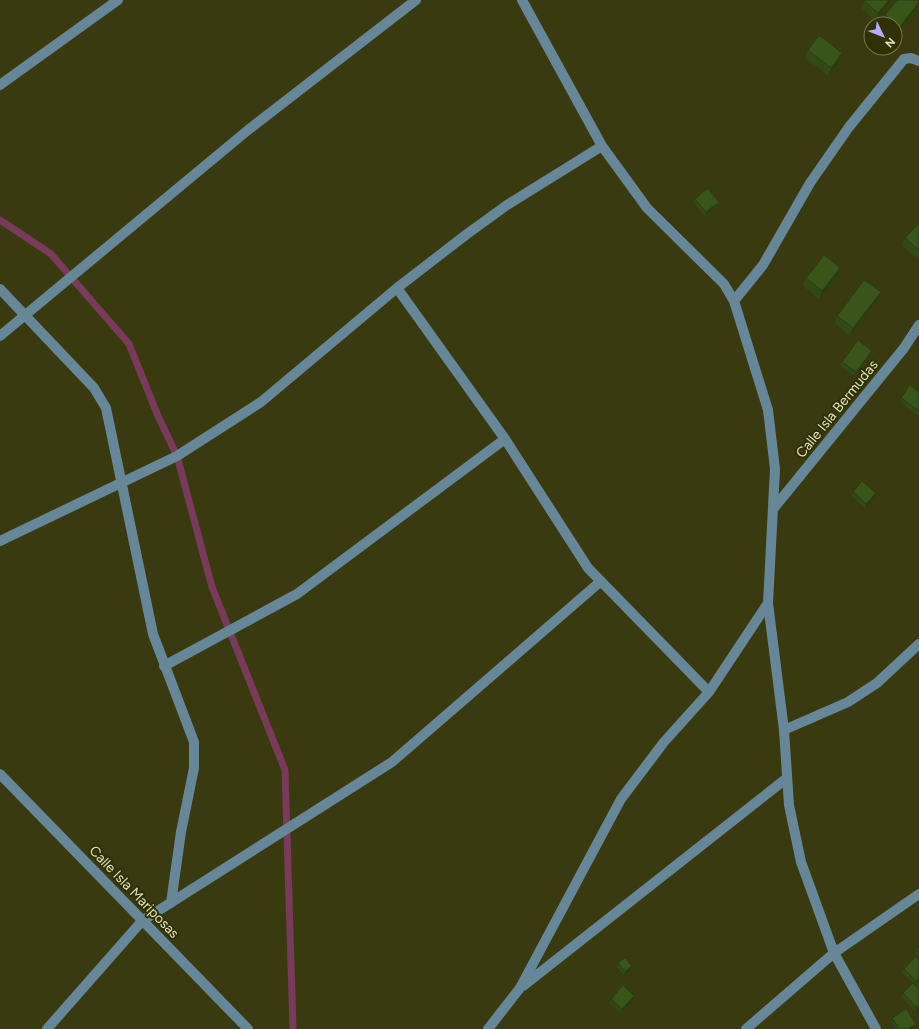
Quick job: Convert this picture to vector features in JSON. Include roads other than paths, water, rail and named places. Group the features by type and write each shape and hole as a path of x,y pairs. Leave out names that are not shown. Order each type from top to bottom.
{"street":[{"path":"0,85 118,0"},
{"path":"0,336 248,130 416,0"},
{"path":"522,0 602,146 647,208 724,284 734,302 768,410 775,469 768,603 784,730 789,805 801,862 834,954 876,1029"},
{"path":"734,302 762,265 810,183 849,128 904,59 911,58 919,61"},
{"path":"0,541 177,456 261,402 397,288 507,205 602,146"},
{"path":"397,288 505,439 588,568 709,692"},
{"path":"0,289 94,388 106,408 123,483 153,634 194,742 194,768 181,832 171,903"},
{"name":"Calle Isla Bermudas","path":"774,508 900,354 919,325"},
{"path":"164,666 297,594 505,439"},
{"path":"47,1029 142,921 392,762 601,581"},
{"path":"488,1029 520,988 621,799 664,742 709,692 768,603"},
{"path":"784,730 848,702 877,683 919,644"},
{"name":"Calle Isla Mariposas","path":"0,774 248,1029"},
{"path":"520,988 787,778"},
{"path":"746,1029 834,954 919,894"}],"waterway":[{"path":"0,220 51,254 129,344 158,416 177,456 212,587 285,770 293,1029"}]}
